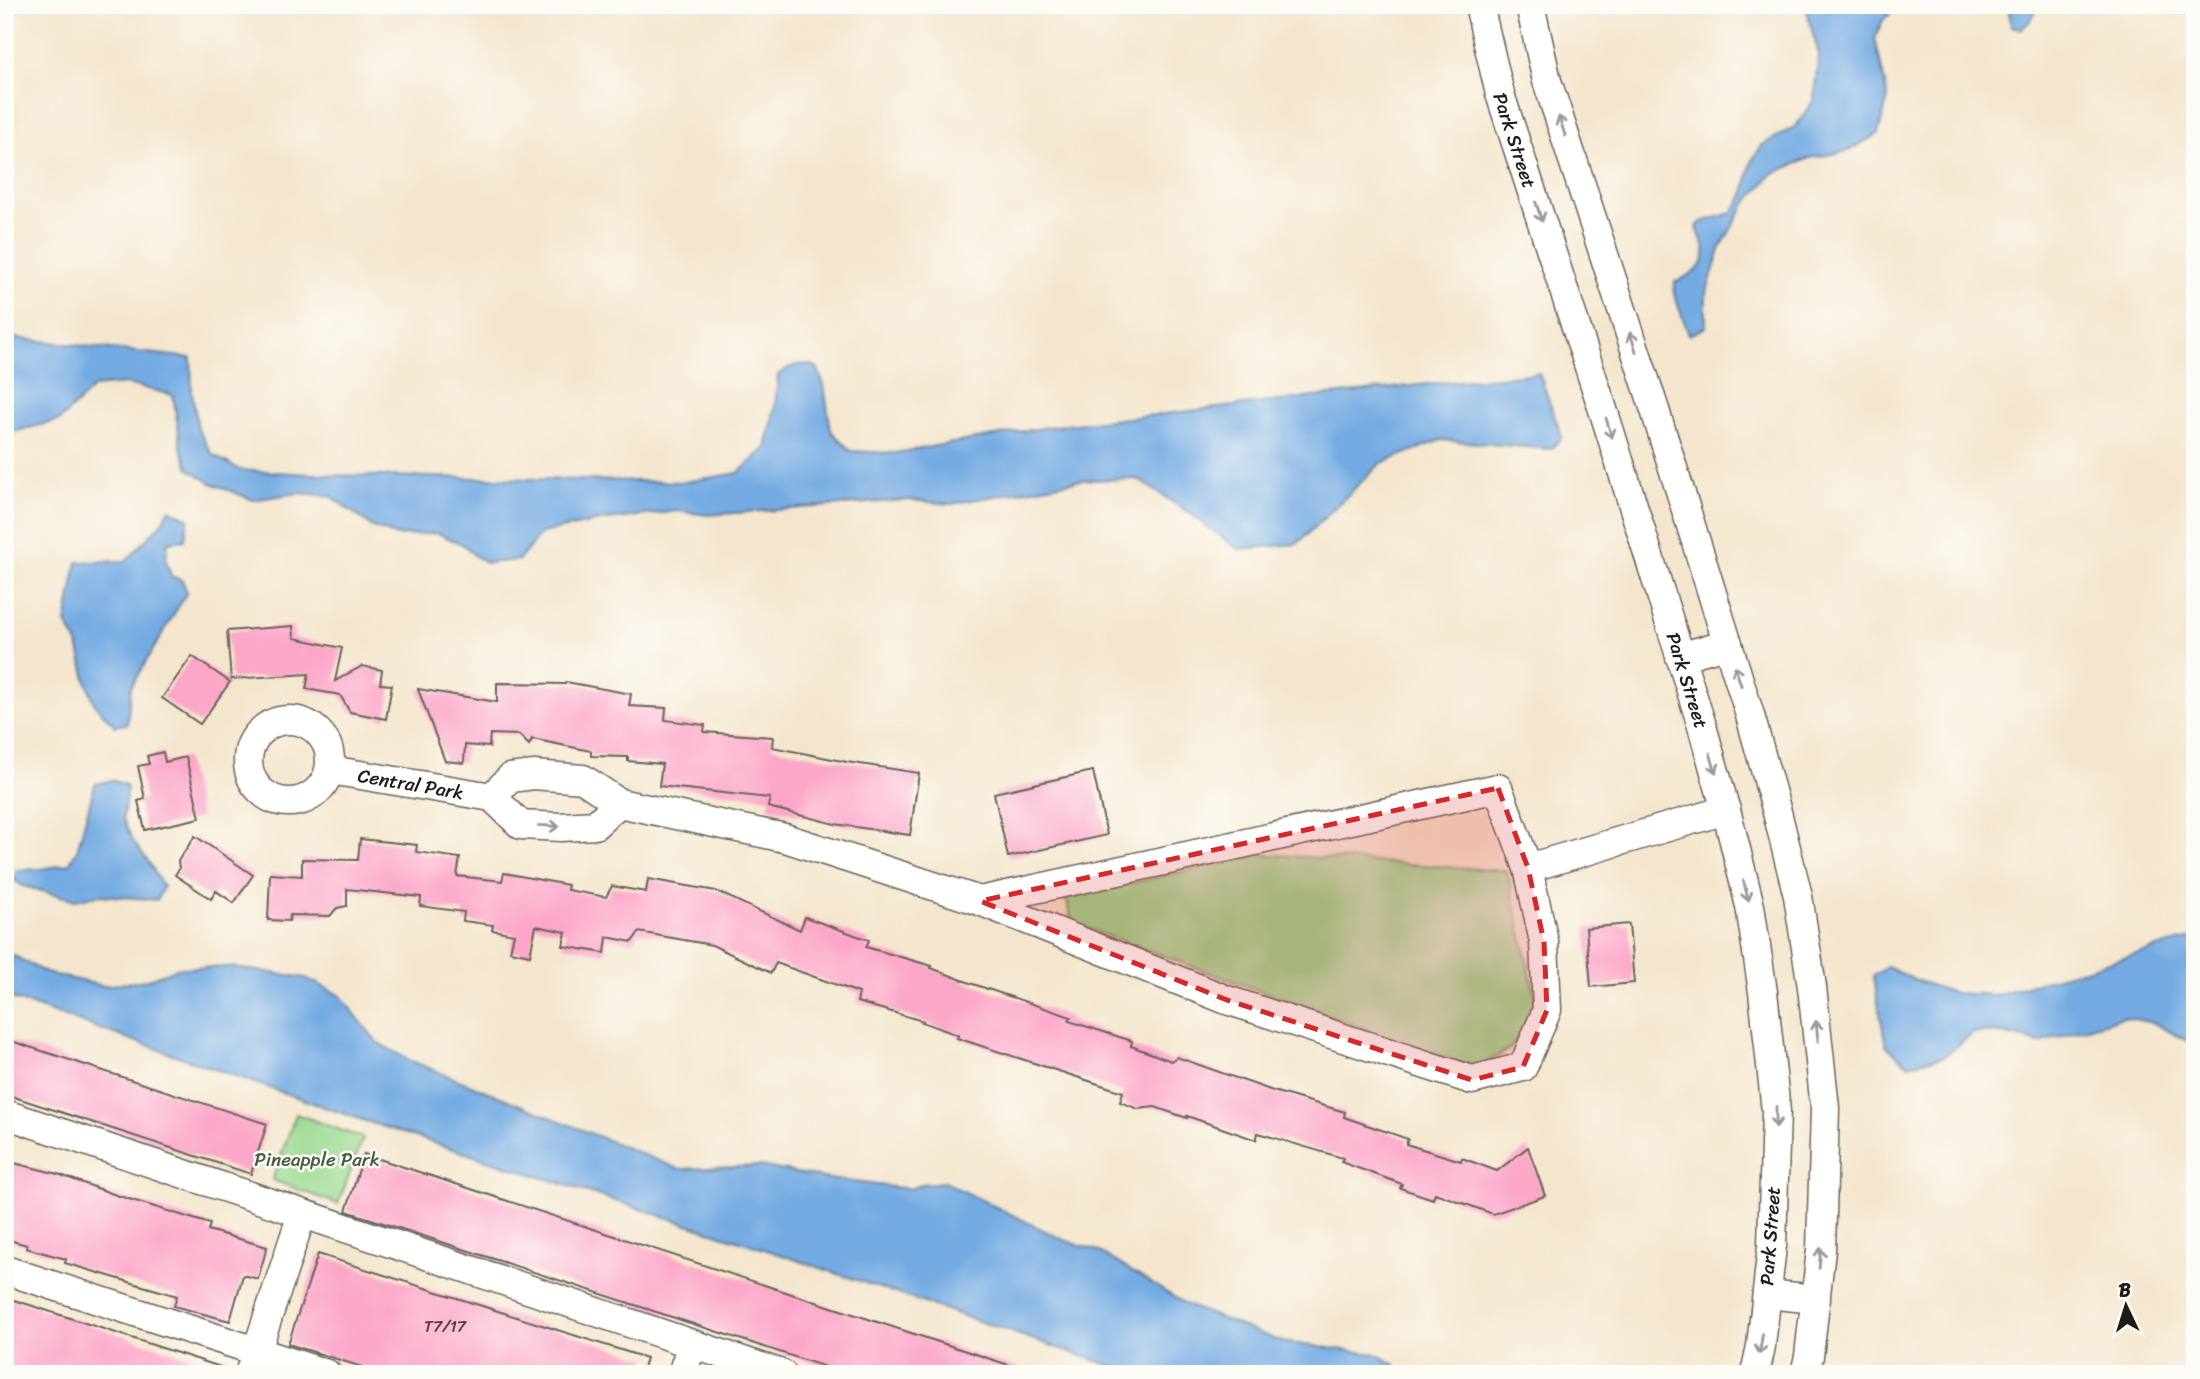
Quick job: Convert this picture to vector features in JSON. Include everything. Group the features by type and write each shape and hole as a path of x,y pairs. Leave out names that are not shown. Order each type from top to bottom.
{"street":[{"name":"Park Street","path":"1479,5 1500,94 1608,422 1726,810 1750,906 1776,1111 1772,1246 1761,1346 1755,1374"},
{"path":"1530,5 1547,81 1654,407 1753,724 1798,896 1812,987 1825,1108 1821,1250 1805,1374"},
{"path":"1680,657 1727,643"},
{"name":"Central Park","path":"330,770 492,797"},
{"path":"619,803 595,825 561,827 521,825 492,797 510,778 534,775 583,779 619,803 785,838 980,901 1227,1000 1472,1080 1523,1067 1548,1010 1544,942 1528,868 1499,788 980,901"},
{"path":"1528,868 1726,810"},
{"path":"5,1114 782,1374"},
{"path":"253,1363 302,1214"},
{"path":"5,1270 253,1363 327,1374"},
{"path":"1767,1294 1816,1299"},
{"path":"682,1374 692,1344"}],"highlighted area":[{"path":"1498,788 1528,868 1544,942 1547,1010 1523,1067 1472,1080 1227,1000 980,901"}],"green space":[{"path":"1260,854 1507,871 1537,1003 1512,1047 1477,1069 1072,923 1066,898"},
{"name":"Pineapple Park","path":"296,1114 363,1138 338,1204 272,1180"}],"water":[{"path":"1805,5 1901,5 1883,20 1875,38 1888,98 1878,134 1848,151 1810,158 1772,174 1744,206 1721,247 1706,294 1706,327 1689,335 1674,294 1675,282 1691,274 1703,262 1705,250 1697,227 1701,222 1732,213 1744,195 1751,162 1762,145 1796,126 1813,101 1819,55"},
{"path":"2008,5 2039,5 2031,20 2022,29 2011,26"},
{"path":"5,337 191,358 192,392 198,429 212,454 240,470 332,475 684,482 738,473 766,448 775,407 778,375 801,364 817,367 824,385 831,431 851,451 894,453 1048,427 1539,373 1562,437 1551,449 1441,440 1381,463 1297,544 1238,549 1137,479 1082,480 951,504 908,500 708,515 677,511 600,521 541,533 519,560 487,563 464,545 437,533 397,536 373,527 330,496 299,493 253,500 211,483 189,469 181,447 173,395 126,384 94,387 60,420 5,434"},
{"path":"170,509 188,518 185,540 168,542 166,560 171,576 182,580 187,592 131,687 127,724 115,726 95,705 78,644 66,623 77,562 126,561 161,524"},
{"path":"112,780 127,786 123,819 133,841 163,887 157,900 100,895 76,900 23,886 14,880 17,870 69,864 77,850 95,784"},
{"path":"2195,937 2195,1045 2154,1023 2123,1017 2040,1043 2004,1034 1975,1032 1943,1057 1908,1064 1886,1046 1873,976 1887,967 1954,993 1995,995"},
{"path":"5,951 46,973 104,986 146,980 178,968 232,967 306,978 340,995 377,1042 409,1060 679,1169 760,1166 829,1179 910,1189 921,1184 945,1182 1064,1240 1098,1251 1189,1306 1282,1342 1376,1354 1394,1364 1399,1374 1136,1374 734,1239 353,1117 5,996"}],"building":[{"path":"293,626 294,638 342,648 335,681 362,666 382,670 380,684 392,685 386,719 350,712 340,695 306,689 309,674 231,679 227,631"},
{"path":"192,656 230,682 200,724 162,698"},
{"path":"566,682 631,694 629,706 666,708 665,720 705,725 704,732 773,737 772,747 919,773 910,835 835,824 768,807 770,798 659,786 662,764 628,761 628,757 591,756 591,751 532,739 529,745 519,735 490,734 489,747 465,745 464,763 445,761 418,689 497,702 497,683"},
{"path":"163,752 165,762 186,757 200,818 145,830 138,801 145,799 138,766 149,764 147,756"},
{"path":"1093,771 1107,835 1008,857 994,793"},
{"path":"195,836 253,875 234,903 216,891 211,899 175,875 179,869 178,861"},
{"path":"360,839 417,845 416,852 460,858 457,876 502,881 504,873 568,885 567,890 606,897 612,886 646,892 648,879 716,891 800,930 805,917 869,940 866,947 932,966 931,968 970,983 1071,1017 1069,1021 1132,1041 1131,1046 1171,1061 1177,1057 1273,1091 1345,1112 1344,1117 1408,1139 1406,1144 1461,1161 1462,1158 1497,1171 1528,1147 1545,1196 1493,1214 1435,1193 1433,1199 1400,1188 1402,1184 1341,1162 1343,1158 1258,1133 1256,1140 1155,1107 1138,1109 1120,1102 1123,1092 957,1038 958,1035 923,1021 857,1002 859,993 776,963 771,973 712,945 639,932 632,942 607,937 605,953 563,946 566,932 536,926 530,955 510,951 514,934 492,930 493,925 463,921 464,912 420,906 421,897 347,889 347,906 337,908 330,916 290,915 289,921 268,920 270,874 302,876 302,859 358,860"},
{"path":"1629,924 1634,983 1591,987 1586,928"},
{"path":"5,1039 267,1124 251,1174 5,1094"},
{"path":"364,1154 1027,1371 1026,1374 847,1374 346,1211"},
{"path":"14,1163 58,1174 210,1224 208,1230 267,1247 258,1279 243,1275 230,1321 174,1306 177,1296 65,1263 66,1259 5,1239 5,1199"},
{"path":"318,1254 646,1358 641,1374 385,1374 288,1344"},
{"path":"5,1297 230,1370 230,1374 5,1374"}]}
